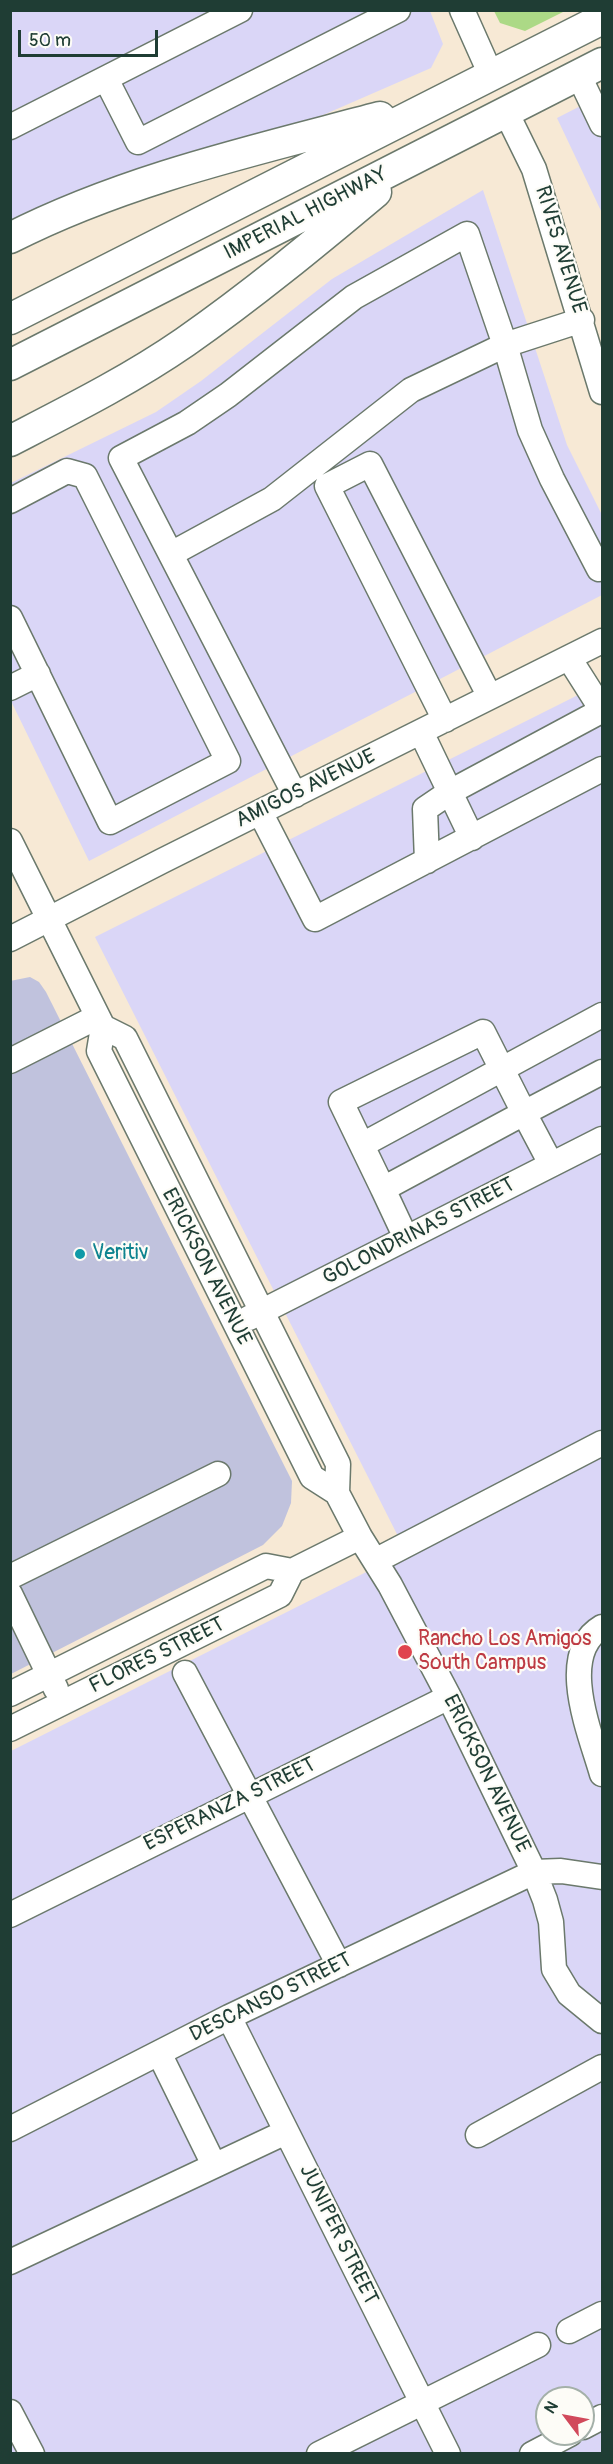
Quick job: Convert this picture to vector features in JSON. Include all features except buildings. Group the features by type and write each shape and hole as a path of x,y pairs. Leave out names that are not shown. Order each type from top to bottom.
{"main road":[{"name":"IMPERIAL HIGHWAY","path":"10,318 603,19"},
{"name":"IMPERIAL HIGHWAY","path":"10,365 591,69"},
{"path":"257,238 329,180 487,99 493,87 491,75"},
{"path":"10,238 39,223 151,180 435,102"},
{"path":"10,441 128,379 184,343 271,280 416,159"}],"street":[{"path":"10,127 240,10"},
{"path":"106,78 138,142 398,10"},
{"path":"462,10 491,75"},
{"path":"591,69 603,124"},
{"name":"RIVES AVENUE","path":"506,112 534,169 603,392"},
{"path":"10,501 67,471 85,476 187,423 354,297 468,234 530,430 552,479 599,569"},
{"path":"171,554 272,499 411,390 505,345 582,320"},
{"path":"332,452 345,477"},
{"path":"122,458 295,795"},
{"path":"445,720 327,486 370,464 490,697"},
{"path":"10,618 110,822 228,761 85,476"},
{"name":"AMIGOS AVENUE","path":"10,939 603,641"},
{"path":"427,861 425,809 450,792 602,710 569,658"},
{"path":"10,688 38,674"},
{"path":"421,732 472,838"},
{"path":"260,812 315,919 603,769"},
{"path":"10,841 100,1022 10,1061"},
{"path":"362,1145 603,1015"},
{"name":"ERICKSON AVENUE","path":"100,1022 125,1038 338,1464 337,1493 449,1697 534,1872 551,1922 554,1969 569,1994 603,2021"},
{"name":"ERICKSON AVENUE","path":"100,1022 99,1052 235,1325 312,1478 337,1493"},
{"path":"406,1238 341,1102 483,1032 551,1164"},
{"path":"383,1189 603,1072"},
{"name":"GOLONDRINAS STREET","path":"235,1325 603,1138"},
{"path":"375,1561 603,1443"},
{"path":"10,1577 218,1474"},
{"path":"292,1571 360,1537"},
{"name":"FLORES STREET","path":"10,1694 266,1566 292,1571 280,1595 10,1729"},
{"path":"10,1594 63,1702"},
{"path":"603,1627 595,1631 585,1644 580,1668 580,1699 603,1773"},
{"path":"185,1673 339,1965"},
{"name":"ESPERANZA STREET","path":"10,1915 449,1697"},
{"path":"534,1872 561,1871 603,1876"},
{"name":"DESCANSO STREET","path":"10,2129 229,2017 534,1872"},
{"name":"JUNIPER STREET","path":"229,2017 448,2454"},
{"path":"159,2053 214,2165"},
{"path":"478,2135 603,2067"},
{"path":"10,2262 286,2132"},
{"path":"569,2331 603,2314"},
{"path":"319,2454 538,2345"},
{"path":"10,2412 32,2454"},
{"path":"532,2454 547,2446"}],"shaded area":[{"path":"11,11 430,11 443,44 431,68 291,129 79,191 11,223"},
{"path":"602,95 602,213 557,118"},
{"path":"483,190 567,445 602,515 602,595 89,861 11,701 11,483 156,412 201,381 332,279"},
{"name":"Rancho Los Amigos South Campus","path":"602,683 602,2453 11,2454 11,1751 406,1552 95,937"},
{"path":"30,977 39,982 46,992 292,1481 291,1503 282,1526 263,1545 11,1674 10,981"}],"green space":[{"path":"494,11 565,11 525,31 500,23"}],"place":[{"name":"Veritiv","path":"80,1254"},
{"name":"Rancho Los Amigos South Campus","path":"405,1652"}]}
